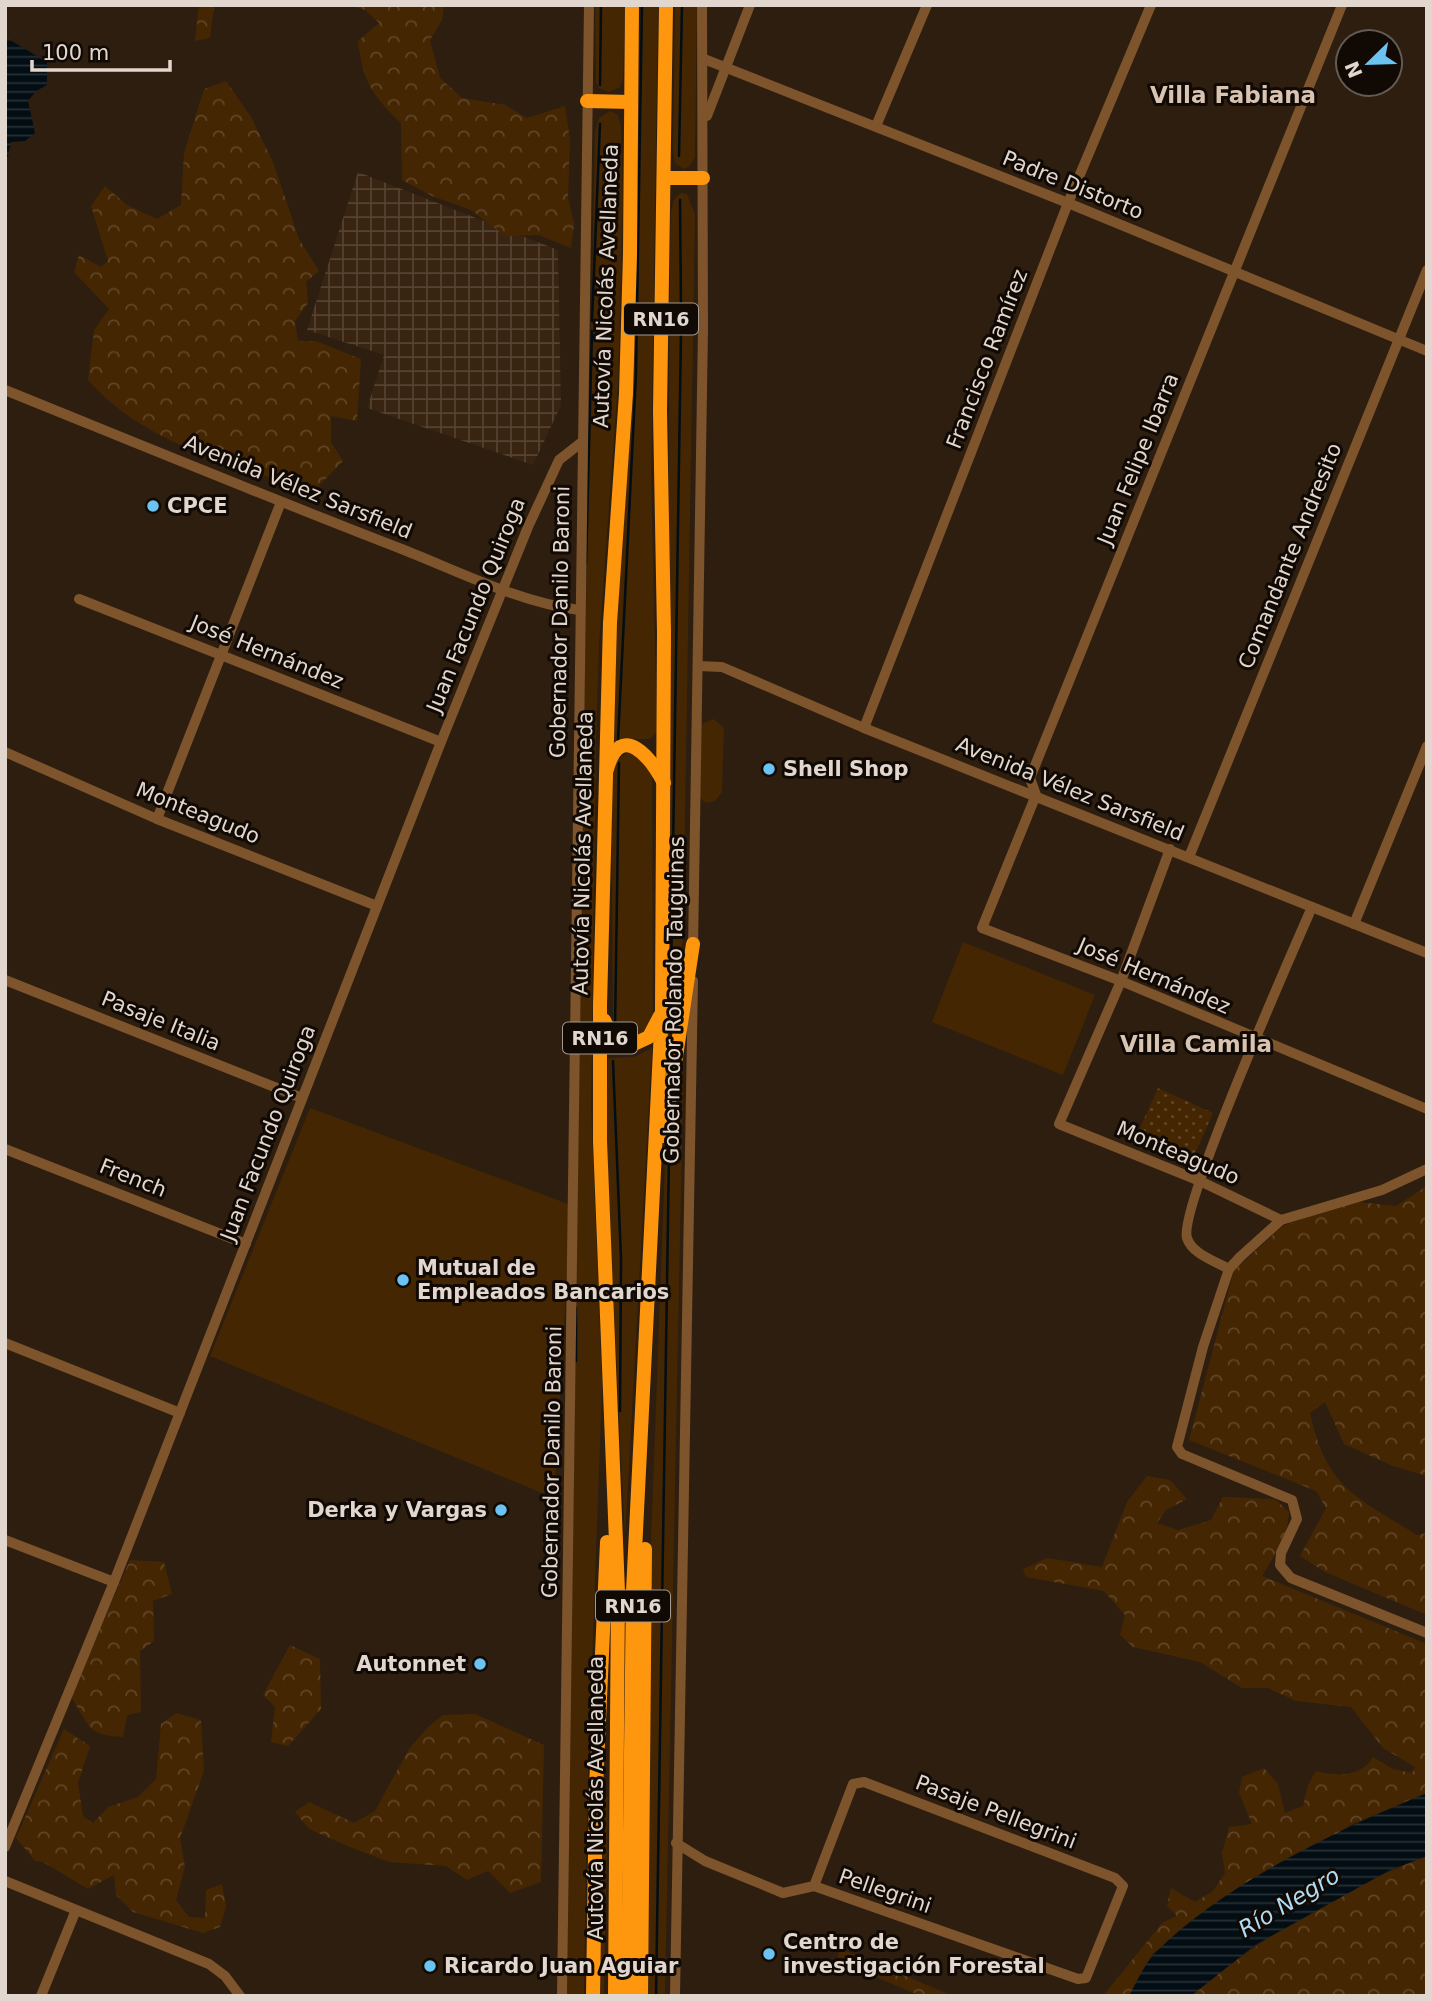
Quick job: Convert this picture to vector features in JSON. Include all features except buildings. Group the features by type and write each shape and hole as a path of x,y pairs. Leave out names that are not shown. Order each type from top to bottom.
{"highway":[{"name":"Autovía Nicolás Avellaneda","path":"615,1996 618,1592 600,1141 600,1004 610,623 626,394 632,5"},
{"name":"Autovía Nicolás Avellaneda","path":"628,1996 633,1591 662,1010 664,784 660,411 666,5"},
{"path":"587,101 631,102"},
{"path":"663,178 703,178"},
{"path":"604,779 611,757 628,746 646,753 664,784"},
{"path":"654,1206 693,944"},
{"path":"600,1004 610,1035 627,1045 637,1044 649,1037 662,1010"},
{"path":"640,1996 643,1415"},
{"path":"593,1996 596,1788 611,1454"}],"street":[{"name":"Gobernador Danilo Baroni","path":"562,1996 573,1359 579,610 589,5"},
{"name":"Gobernador Rolando Tauguinas","path":"675,1996 698,666 704,123 702,5"},
{"path":"704,123 750,5"},
{"path":"876,126 927,5"},
{"name":"Francisco Ramírez","path":"864,728 1068,203 1151,5"},
{"name":"Juan Felipe Ibarra","path":"982,928 1036,795 1030,778 1342,5"},
{"name":"Padre Distorto","path":"704,59 1068,203 1427,351"},
{"name":"Comandante Andresito","path":"1189,857 1427,270"},
{"name":"Avenida Vélez Sarsfield","path":"6,392 505,589 558,608 579,610"},
{"name":"Juan Facundo Quiroga","path":"5,1847 114,1582 440,742 505,589 528,527 559,460 582,442"},
{"path":"157,819 281,502"},
{"name":"José Hernández","path":"79,599 440,742"},
{"name":"Avenida Vélez Sarsfield","path":"698,666 722,667 864,728 1427,953"},
{"path":"1354,924 1427,746"},
{"name":"Monteagudo","path":"5,752 157,819 377,906"},
{"path":"1121,981 1170,849"},
{"path":"1229,1269 1193,1249 1185,1231 1200,1181 1312,908"},
{"name":"José Hernández","path":"982,928 1121,981 1256,1040 1427,1109"},
{"name":"Pasaje Italia","path":"5,980 302,1098"},
{"name":"Monteagudo","path":"1121,981 1059,1124 1200,1181 1281,1220"},
{"name":"French","path":"6,1152 246,1244"},
{"path":"1427,1169 1382,1190 1281,1220 1229,1269 1203,1347 1177,1440 1177,1447 1182,1454 1292,1500 1297,1519 1281,1553 1280,1565 1291,1578 1427,1633"},
{"path":"5,1343 180,1413"},
{"path":"5,1540 114,1582"},
{"name":"Pasaje Pellegrini","path":"814,1886 853,1784 864,1782 1115,1878 1122,1886 1086,1978"},
{"name":"Pellegrini","path":"676,1843 705,1861 783,1893 814,1886 1078,1979 1086,1978"},
{"path":"5,1881 209,1964 225,1976 240,1996"},
{"path":"41,1996 76,1910"}],"shaded area":[{"path":"358,172 558,250 561,405 533,465 367,408 384,355 307,330"}],"green space":[{"path":"199,5 214,5 210,38 195,41"},
{"path":"350,5 444,5 442,20 430,40 440,78 462,98 505,105 527,118 565,106 570,140 568,198 574,224 571,248 539,235 505,236 471,210 432,196 402,180 401,123 370,87 358,41 379,23 365,10"},
{"path":"595,5 625,5 623,78 620,87 609,92 599,88 596,82"},
{"path":"641,5 658,5 651,474 657,731 650,739 626,739 613,749 619,580 633,401"},
{"path":"675,5 697,5 695,157 690,166 684,169 675,163 673,152"},
{"path":"226,81 251,117 273,162 299,239 319,271 306,282 308,303 295,321 298,341 316,341 361,359 357,421 331,416 331,442 343,461 313,492 223,462 164,437 136,421 88,380 94,330 109,309 74,272 79,255 101,267 108,261 91,206 105,186 127,205 157,219 181,205 184,153 204,89"},
{"path":"610,111 618,115 621,126 623,201 618,383 599,644 596,742 591,1107 602,1386 587,1803 584,1996 567,1996 584,713 595,132 599,118"},
{"path":"681,193 687,194 695,215 683,939 666,1058 670,846 669,317 671,211 674,199"},
{"path":"714,719 724,728 722,792 715,801 706,803 700,798 701,724"},
{"path":"634,752 652,769 653,1022 638,1039 620,1035 613,1024 611,776 618,760"},
{"path":"963,942 1095,995 1063,1075 932,1022"},
{"path":"685,982 665,1996 646,1996 651,1541 665,1162"},
{"path":"652,1048 625,1539 606,1144 608,1058 634,1057"},
{"path":"1158,1088 1213,1113 1190,1165 1134,1141"},
{"name":"Mutual de Empleados Bancarios","path":"310,1108 571,1205 554,1498 210,1356"},
{"path":"1427,1186 1427,1476 1393,1466 1344,1444 1325,1402 1310,1413 1325,1459 1347,1488 1417,1535 1427,1533 1427,1615 1325,1572 1300,1556 1326,1508 1316,1491 1189,1440 1234,1270 1283,1226 1349,1201 1396,1206"},
{"path":"1147,1476 1170,1480 1187,1499 1166,1510 1157,1523 1178,1530 1211,1520 1223,1497 1275,1499 1289,1512 1286,1536 1262,1576 1427,1644 1427,1793 1350,1825 1154,1952 1129,1996 1103,1996 1162,1923 1177,1916 1167,1906 1171,1888 1195,1902 1213,1891 1225,1873 1222,1853 1229,1827 1252,1824 1239,1793 1242,1777 1264,1768 1278,1784 1285,1813 1303,1806 1308,1785 1316,1771 1348,1774 1368,1764 1373,1757 1393,1769 1412,1773 1415,1767 1383,1748 1351,1707 1296,1701 1268,1688 1242,1688 1200,1662 1133,1647 1120,1635 1125,1615 1104,1591 1026,1577 1023,1569 1047,1558 1102,1567 1127,1502"},
{"path":"130,1560 164,1562 172,1594 153,1601 154,1641 140,1651 141,1712 127,1715 123,1737 95,1731 86,1722 71,1697"},
{"path":"290,1645 320,1659 321,1709 288,1746 271,1742 275,1707 263,1695"},
{"path":"176,1713 201,1720 204,1771 180,1838 185,1867 176,1900 189,1917 205,1918 206,1890 222,1884 226,1906 220,1927 203,1933 133,1912 116,1895 114,1875 88,1889 43,1862 35,1861 16,1838 64,1729 90,1746 78,1783 83,1816 93,1823 108,1807 138,1797 156,1779 161,1724"},
{"path":"475,1714 544,1745 541,1882 510,1893 488,1871 467,1880 446,1866 389,1862 309,1829 295,1812 309,1802 354,1823 375,1811 409,1749 428,1727 443,1715"},
{"path":"608,1797 604,1996 596,1996 602,1798"},
{"path":"1427,1856 1427,1996 1191,1996 1245,1954 1303,1916 1395,1869"},
{"path":"839,1948 953,1996 921,1996 838,1961"}],"water":[{"path":"5,37 47,62 47,85 36,91 28,101 35,133 25,141 11,142 8,157 5,156"},
{"name":"Río Negro","path":"1427,1793 1427,1856 1390,1870 1255,1945 1191,1996 1129,1996 1153,1956 1184,1926 1215,1903 1284,1860 1357,1823"}],"waterway":[{"path":"600,85 601,5"},
{"path":"618,740 636,373 642,5"},
{"path":"679,156 682,5"},
{"path":"592,321 600,124"},
{"path":"680,200 681,311"},
{"path":"586,563 592,331"},
{"path":"671,980 681,332"},
{"path":"615,1028 619,763"},
{"path":"613,1061 621,1259 620,1411"},
{"path":"656,1996 669,1155 673,1138"},
{"path":"576,1308 576,1361"}],"place":[{"name":"CPCE","path":"153,506"},
{"name":"Shell Shop","path":"769,769"},
{"name":"Mutual de Empleados Bancarios","path":"403,1280"},
{"name":"Derka y Vargas","path":"501,1510"},
{"name":"Autonnet","path":"480,1664"},
{"name":"Centro de investigación Forestal","path":"769,1954"},
{"name":"Ricardo Juan Aguiar","path":"430,1966"}],"district":[{"name":"Villa Fabiana","path":"1233,95"},
{"name":"Villa Camila","path":"1196,1044"}]}
